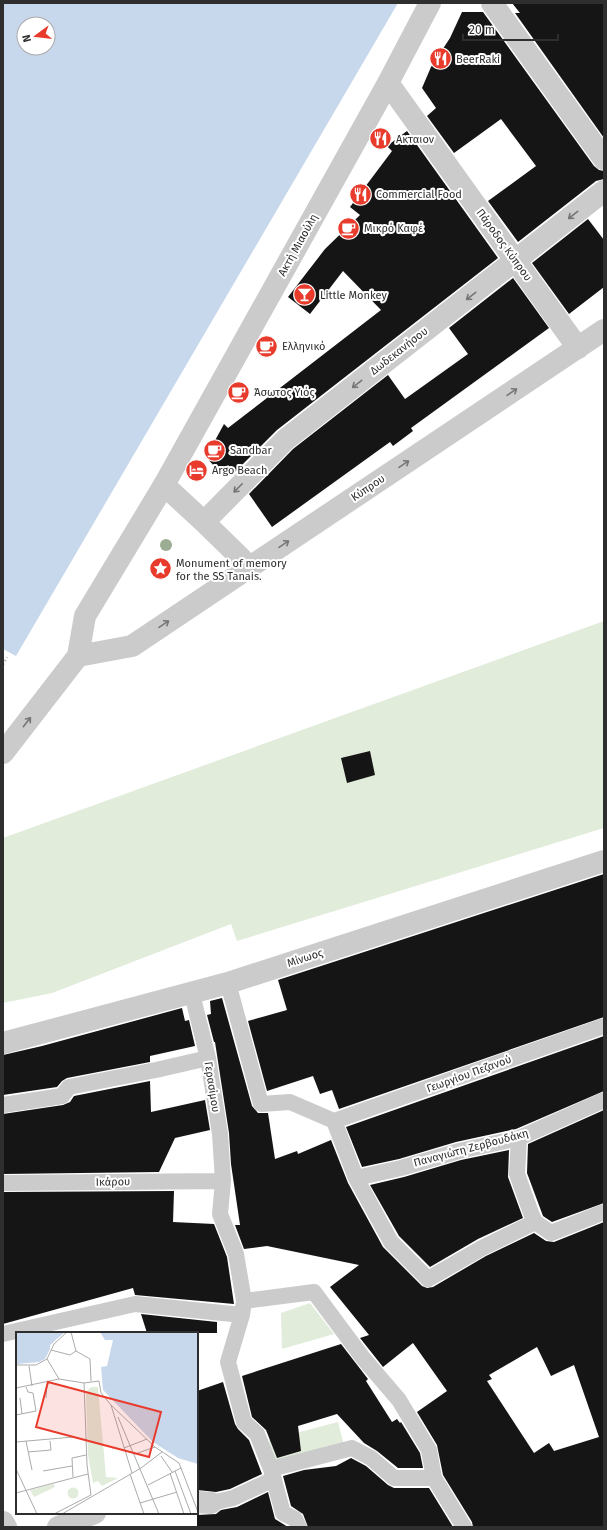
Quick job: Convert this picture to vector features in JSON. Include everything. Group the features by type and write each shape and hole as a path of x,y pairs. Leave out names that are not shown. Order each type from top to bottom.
{"street":[{"name":"Ακτή Μιαούλη","path":"78,656 85,616 164,485 388,83 430,3"},
{"path":"492,3 604,159"},
{"name":"Πάροδος Κύπρου","path":"388,83 578,348"},
{"name":"Δωδεκανήσου","path":"204,522 285,440 604,191"},
{"name":"Κύπρου","path":"78,656 132,646 604,330"},
{"path":"164,485 250,567"},
{"path":"3,753 78,656"},
{"name":"Μίνωος","path":"3,1043 192,994 604,861"},
{"path":"58,1527 92,1514"},
{"path":"3,1522 6,1527"}],"lane":[{"path":"228,983 261,1104 290,1102 334,1121 356,1178 391,1242 428,1279 482,1248 535,1222"},
{"name":"Γερασίμου","path":"192,994 208,1058 220,1134 223,1181 220,1214 236,1254 243,1308"},
{"name":"Γεωργίου Πεζανού","path":"334,1121 604,1026"},
{"path":"3,1105 62,1096 69,1087 208,1058"},
{"name":"Παναγιώτη Ζερβουδάκη","path":"356,1178 400,1168 459,1151 519,1138 604,1100"},
{"path":"519,1138 517,1174 535,1222 551,1233 604,1212"},
{"name":"Ικάρου","path":"3,1183 223,1181"},
{"path":"3,1334 135,1304 243,1308 314,1292 363,1358 399,1400 429,1450 434,1478 464,1527"},
{"path":"243,1308 228,1362 244,1422 256,1434 272,1474 283,1513 295,1519 298,1527"},
{"path":"204,1502 233,1498 272,1474 352,1448 371,1458 394,1478 434,1478"}],"path":[{"path":"3,665 7,656"}],"green space":[{"path":"604,621 604,828 237,941 231,924 52,993 3,1003 3,838"},
{"path":"310,1303 334,1334 282,1349 281,1313"},
{"path":"338,1422 344,1445 273,1463 269,1440"}],"water":[{"path":"3,3 398,3 16,656 3,649"}],"building":[{"path":"512,3 604,3 604,138 515,13 520,13"},
{"path":"462,12 483,12 594,166 599,170 604,171 604,179 596,181 518,242 488,201 536,166 501,119 454,153 427,116 436,108 422,88 431,67 450,38"},
{"path":"407,131 498,258 277,430 234,473 230,467 222,475 206,457 224,424 228,428 381,310 343,271 310,314 288,297 325,249 360,215 350,207 392,151 387,146"},
{"path":"588,219 604,240 604,287 569,314 532,263"},
{"path":"513,278 549,328 411,428 413,431 393,446 390,442 272,527 249,494 293,449 388,375 405,399 468,354 449,328"},
{"path":"370,751 375,775 347,783 341,758"},
{"path":"604,874 604,1017 339,1109 332,1090 320,1094 313,1076 267,1091 248,1021 287,1010 278,980"},
{"path":"222,998 252,1106 258,1113 268,1113 275,1159 297,1151 298,1154 331,1140 348,1183 383,1247 422,1286 427,1288 433,1287 486,1256 534,1233 546,1241 554,1242 604,1222 604,1527 473,1527 472,1522 443,1475 437,1445 417,1412 447,1391 413,1343 383,1367 360,1338 369,1335 330,1287 359,1265 267,1246 244,1249 235,1225 240,1225 231,1164 229,1133 215,1042 207,1015 211,1014 210,1001","holes":["537,1347 551,1376 574,1365 599,1437 554,1451 549,1443 534,1453 487,1381 492,1379 489,1375"]},
{"path":"182,1008 185,1021 189,1020 195,1046 150,1056 150,1062 67,1078 57,1087 3,1095 3,1055"},
{"path":"604,1036 604,1091 516,1129 456,1142 399,1159 362,1167 346,1127"},
{"path":"150,1081 151,1112 205,1100 210,1130 175,1138 159,1172 3,1174 3,1114 63,1105 70,1102 74,1096"},
{"path":"604,1110 604,1203 552,1222 543,1216 527,1173 528,1144"},
{"path":"509,1150 508,1177 523,1218 478,1239 430,1267 399,1236 370,1185 404,1177 461,1160"},
{"path":"174,1191 173,1222 214,1224 227,1257 234,1304 135,1295 133,1288 3,1324 3,1192"},
{"path":"141,1314 217,1322 217,1333 147,1332"},
{"path":"341,1344 368,1379 366,1381 392,1422 397,1419 400,1423 401,1422 420,1453 423,1468 398,1468 377,1451 364,1443 337,1414 298,1426 301,1451 277,1458 266,1430 252,1417 242,1376"},
{"path":"223,1382 235,1424 249,1440 262,1474 230,1489 216,1492 198,1490 198,1391"},
{"path":"351,1458 366,1466 388,1485 394,1488 429,1488 453,1527 308,1527 303,1514 291,1506 283,1476 304,1470 336,1466"},
{"path":"268,1492 275,1519 288,1527 197,1527 197,1515 216,1514 221,1510 237,1507"}],"place":[{"name":"BeerRaki","path":"440,59"},
{"name":"Ακταιον","path":"381,139"},
{"name":"Commercial Food","path":"360,194"},
{"name":"Μικρό Καφέ","path":"348,228"},
{"name":"Little Monkey","path":"304,295"},
{"name":"Ελληνικό","path":"267,346"},
{"name":"Άσωτος Υιός","path":"239,392"},
{"name":"Sandbar","path":"215,450"},
{"name":"Argo Beach","path":"196,470"},
{"name":"Monument of memory for the SS Tanais.","path":"160,569"}]}
